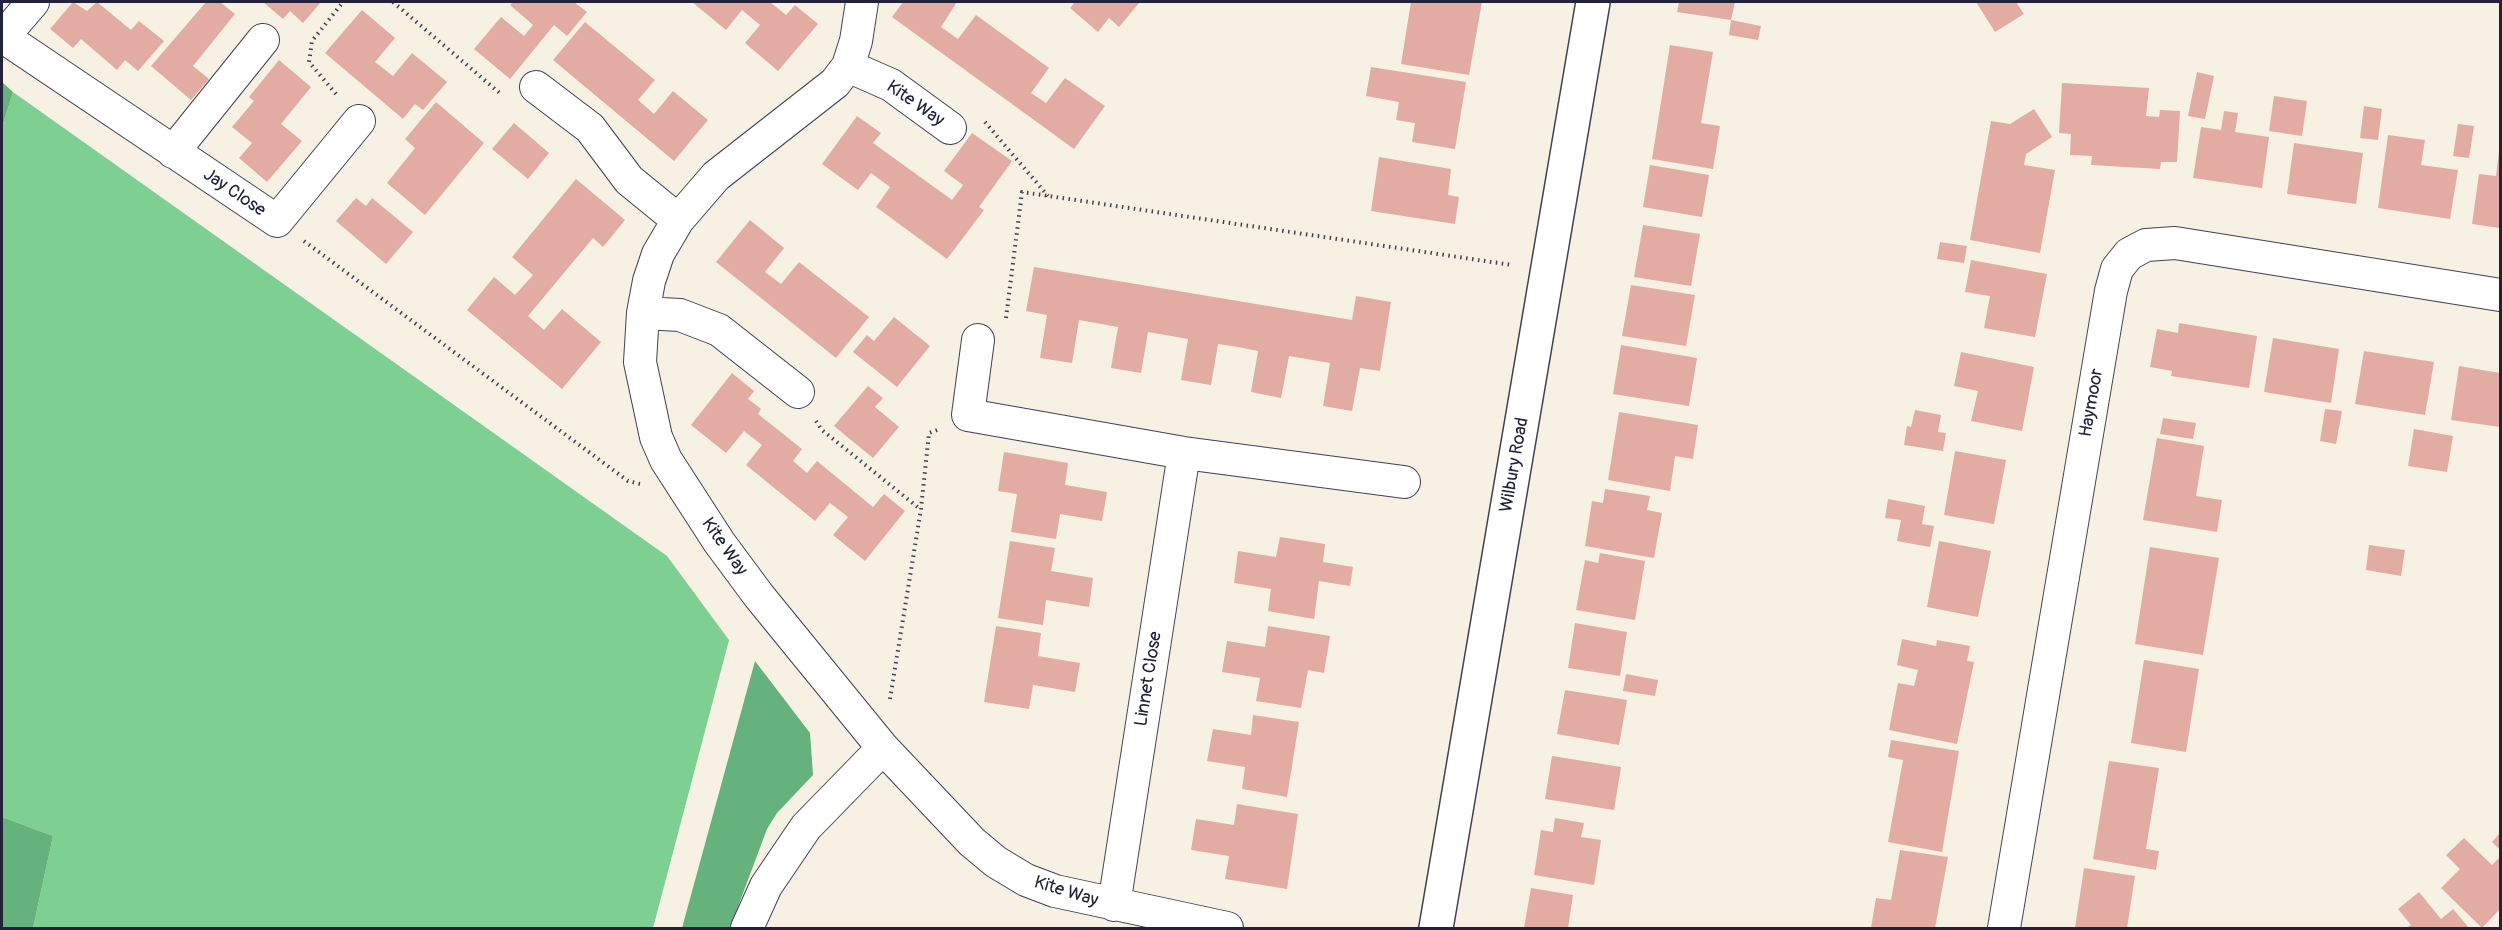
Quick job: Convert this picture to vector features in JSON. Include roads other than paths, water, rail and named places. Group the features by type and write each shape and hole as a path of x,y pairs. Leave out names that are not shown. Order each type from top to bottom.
{"street":[{"name":"Jay Close","path":"33,2 2,37 277,221 359,121"},
{"name":"Kite Way","path":"862,2 856,40 848,66 835,83 716,176 678,220 658,254 649,281 643,313 640,362 656,437 666,460 759,596 883,748 972,842 996,862 1026,880 1054,891 1114,906 1227,928"},
{"name":"Wilbury Road","path":"1436,928 1593,2"},
{"path":"173,152 263,40"},
{"name":"Kite Way","path":"848,66 891,85 950,128"},
{"path":"536,87 590,128 604,143 629,180 678,220"},
{"name":"Haymoor","path":"2004,928 2110,291 2117,269 2129,255 2146,245 2175,243 2500,295"},
{"path":"643,313 680,315 719,330 798,392"},
{"path":"978,340 968,415 1184,453 1404,482"},
{"name":"Linnet Close","path":"1114,906 1184,453"},
{"path":"747,928 766,886 806,827 883,748"}]}
